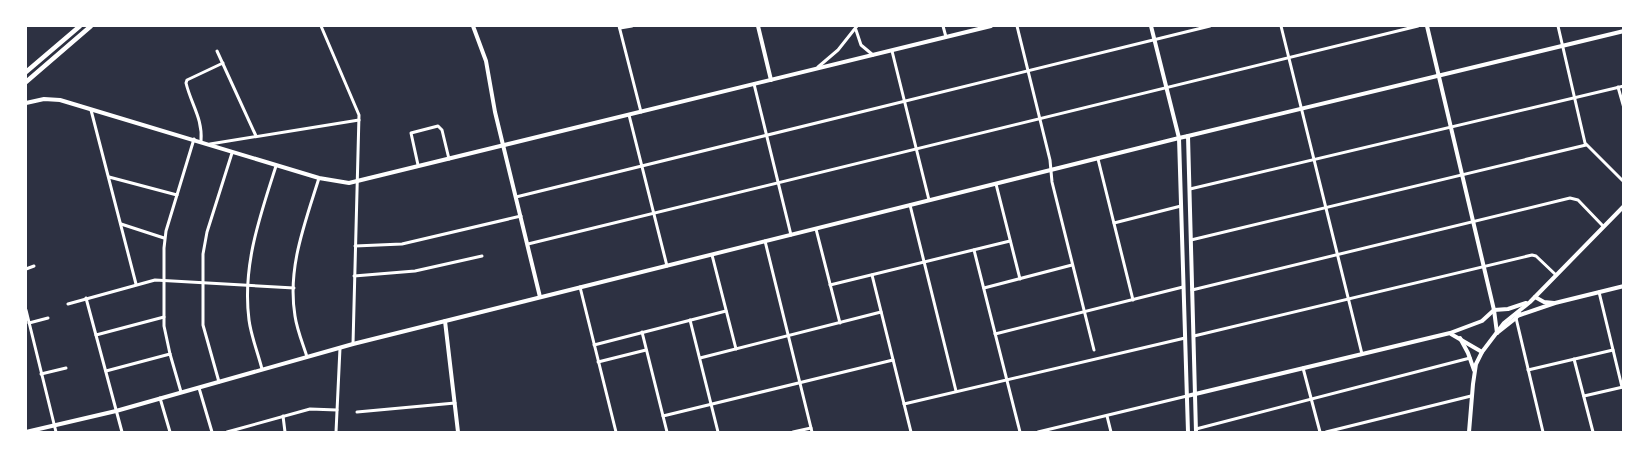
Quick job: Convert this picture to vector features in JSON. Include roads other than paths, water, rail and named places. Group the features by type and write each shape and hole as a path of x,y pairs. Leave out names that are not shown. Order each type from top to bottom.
{"main road":[{"path":"26,72 80,26"},
{"path":"26,82 91,26"}],"street":[{"path":"321,26 356,106 359,120 353,344"},
{"path":"473,26 486,61 540,297"},
{"path":"632,26 620,27 641,112"},
{"path":"758,26 771,80"},
{"path":"943,26 946,37"},
{"path":"26,103 55,100 201,141 319,178 344,183 357,182 991,26"},
{"path":"1017,26 1040,118 1052,182 1094,351"},
{"path":"1151,26 1179,138 1188,432"},
{"path":"516,197 1210,26"},
{"path":"1281,26 1362,354"},
{"path":"528,244 1418,26"},
{"path":"1427,26 1484,266 1497,333"},
{"path":"1558,26 1586,145 1623,182"},
{"path":"814,69 838,50 856,27"},
{"path":"856,27 861,45 873,55"},
{"path":"26,432 116,411 353,344 540,297 1179,138 1623,31"},
{"path":"892,50 929,200"},
{"path":"217,51 256,136"},
{"path":"201,141 200,121 186,83 223,63"},
{"path":"754,84 791,235"},
{"path":"1190,189 1623,86"},
{"path":"1618,87 1623,108"},
{"path":"91,110 136,284"},
{"path":"629,115 667,266"},
{"path":"210,144 359,120"},
{"path":"418,167 411,135 414,131 441,127 449,159"},
{"path":"1188,136 1196,431 1311,398 1470,358"},
{"path":"181,392 170,354 164,316 164,238 194,139"},
{"path":"1191,240 1586,145"},
{"path":"219,382 203,325 205,240 233,151"},
{"path":"1098,159 1133,300"},
{"path":"262,369 249,319 251,246 276,164"},
{"path":"109,177 177,195"},
{"path":"307,357 295,315 296,254 319,178"},
{"path":"996,184 1020,279"},
{"path":"1192,290 1572,198 1578,200 1604,226"},
{"path":"909,205 956,391"},
{"path":"1114,223 1181,206"},
{"path":"1469,432 1474,371 1482,352 1497,333 1517,316 1623,206"},
{"path":"355,246 402,244 521,216"},
{"path":"121,224 164,238"},
{"path":"816,229 840,323"},
{"path":"765,241 811,430 794,432"},
{"path":"830,285 1010,241"},
{"path":"974,250 1020,432"},
{"path":"712,254 736,349"},
{"path":"1194,336 1532,255 1556,275"},
{"path":"354,276 416,271 482,256"},
{"path":"984,288 1072,265"},
{"path":"26,269 34,266"},
{"path":"872,275 911,432"},
{"path":"68,304 150,280 294,288"},
{"path":"1517,316 1555,303 1623,286"},
{"path":"580,287 616,432"},
{"path":"995,334 1184,287"},
{"path":"1584,396 1623,387 1599,292"},
{"path":"1535,297 1544,302 1555,303"},
{"path":"86,298 122,432"},
{"path":"1038,432 1450,333 1482,321 1494,310 1509,309 1530,302"},
{"path":"26,310 56,432"},
{"path":"594,345 726,311"},
{"path":"700,358 881,312"},
{"path":"96,335 164,316"},
{"path":"1517,316 1543,432"},
{"path":"29,323 48,318"},
{"path":"690,320 718,432"},
{"path":"445,321 458,432"},
{"path":"642,332 667,432"},
{"path":"1450,333 1482,352"},
{"path":"904,404 1185,338"},
{"path":"1460,338 1474,371"},
{"path":"336,432 340,348"},
{"path":"598,362 646,350"},
{"path":"1528,370 1613,350"},
{"path":"106,371 170,354"},
{"path":"1574,359 1593,432"},
{"path":"663,416 893,360"},
{"path":"41,374 66,368"},
{"path":"1303,368 1320,432"},
{"path":"199,387 212,432"},
{"path":"1326,432 1471,396"},
{"path":"160,398 170,432"},
{"path":"357,412 455,403"},
{"path":"227,432 310,409 337,410"},
{"path":"283,416 285,432"},
{"path":"1107,416 1111,432"}]}
